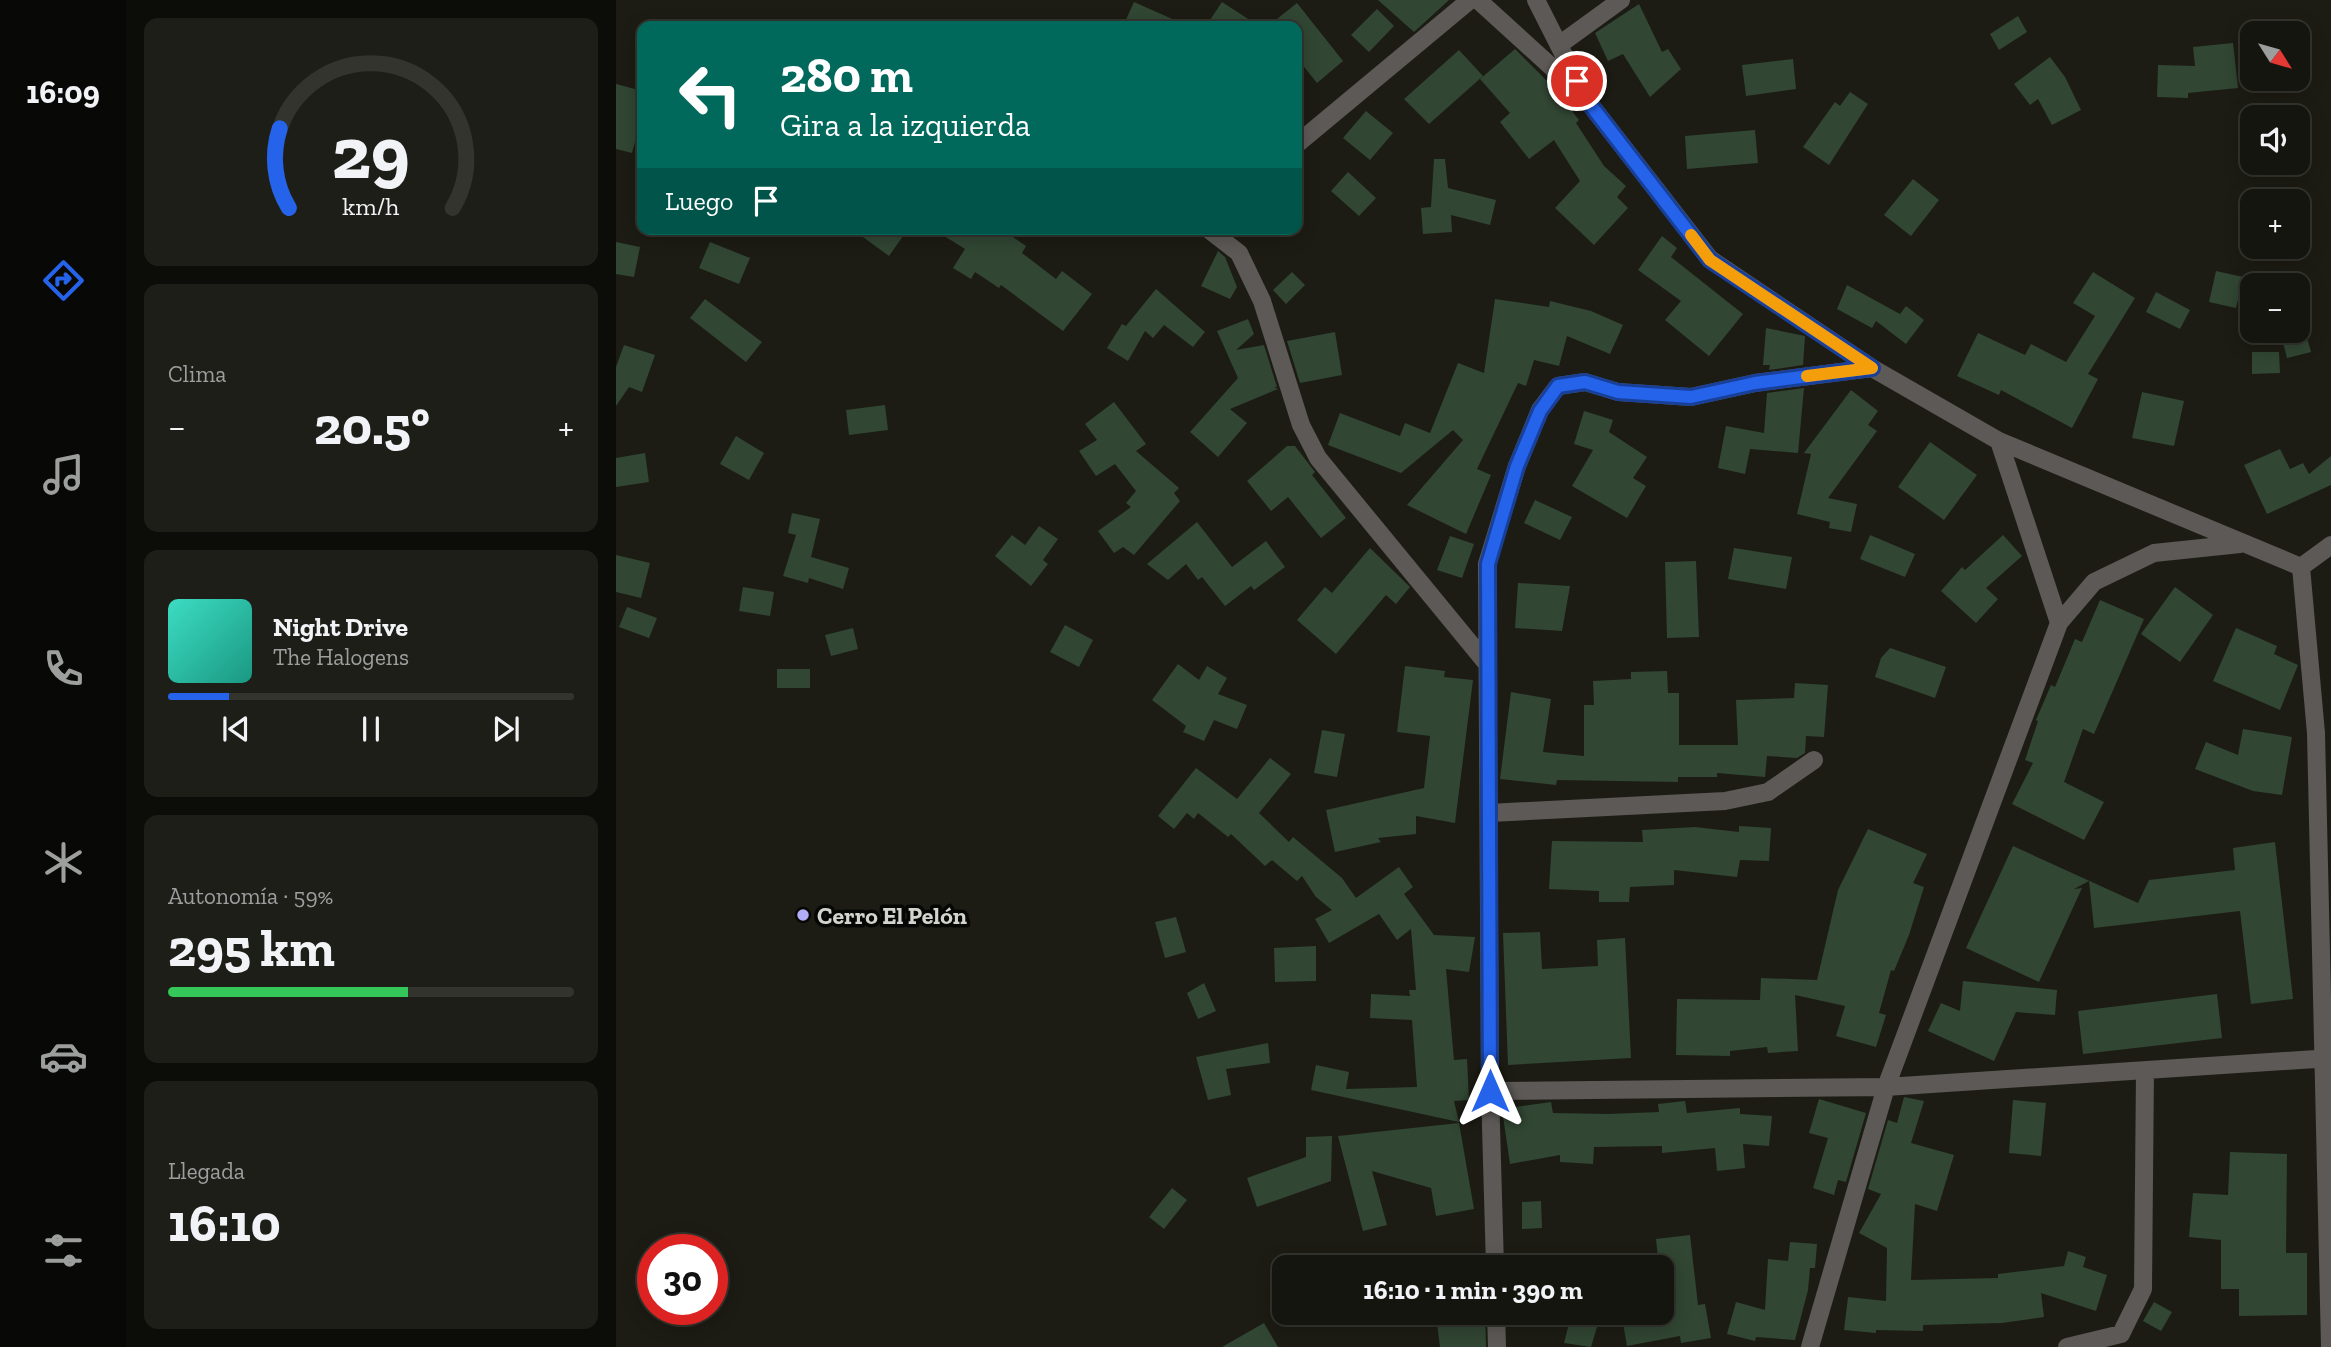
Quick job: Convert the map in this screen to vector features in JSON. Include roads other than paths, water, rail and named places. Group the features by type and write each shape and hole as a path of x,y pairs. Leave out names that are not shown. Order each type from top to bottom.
{"street":[{"path":"1302,140 1470,0"},
{"path":"1478,0 1586,99 1710,260 1872,368 1999,441 2301,567"},
{"path":"1536,0 1586,99"},
{"path":"1559,45 1620,0"},
{"path":"1216,235 1239,253 1262,301 1301,425 1318,458 1488,665"},
{"path":"1495,1255 1490,1091 1488,564 1517,466 1540,411 1558,386 1585,382 1618,392 1691,397 1755,383 1872,368"},
{"path":"1999,441 2059,623"},
{"path":"1810,1347 1886,1087 2059,623 2094,582 2154,553 2241,544"},
{"path":"2301,567 2331,545"},
{"path":"2301,567 2324,734 2330,1347"},
{"path":"1489,813 1725,802 1768,792 1814,760"},
{"path":"1490,1091 1886,1087 2327,1058"},
{"path":"2067,1347 2121,1334 2143,1289 2145,1071"},
{"path":"1496,1325 1497,1347"}],"place":[{"name":"Cerro El Pelón","path":"803,915"}]}
